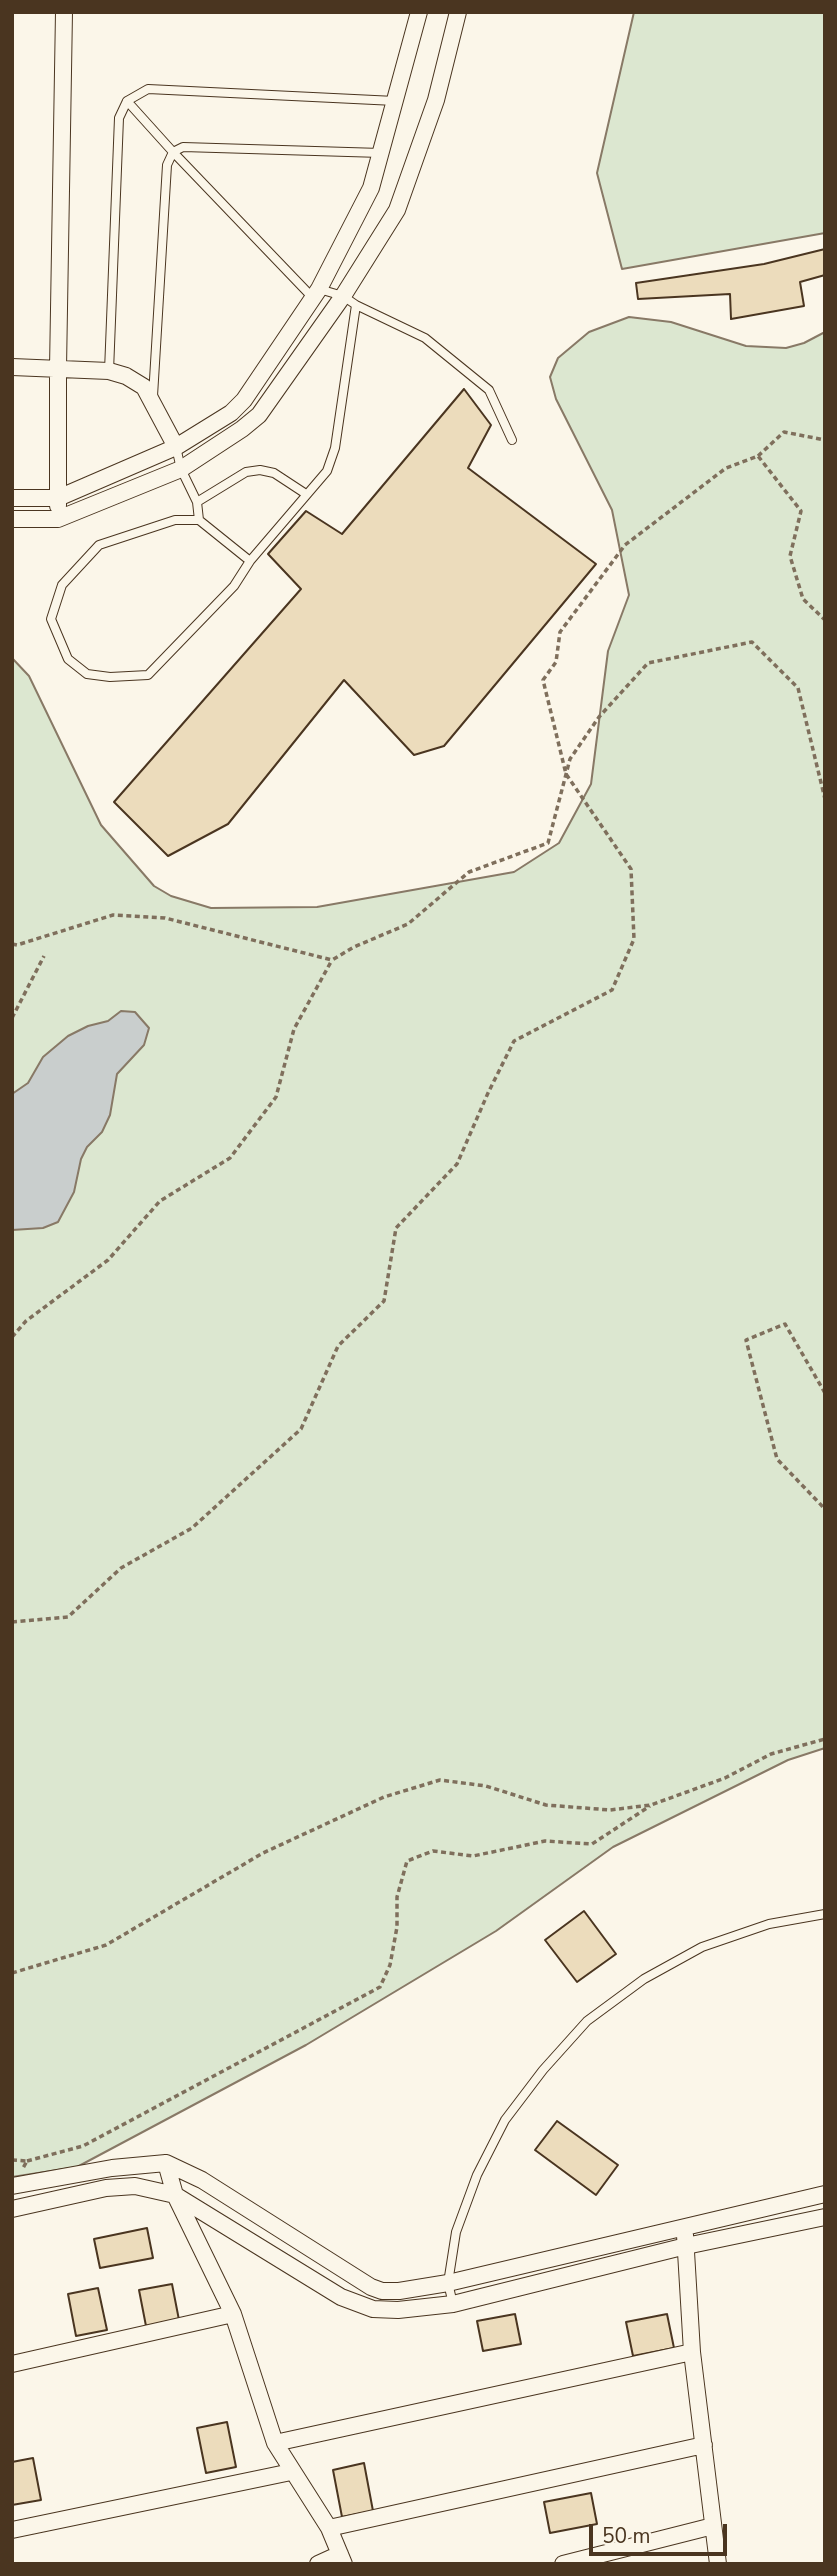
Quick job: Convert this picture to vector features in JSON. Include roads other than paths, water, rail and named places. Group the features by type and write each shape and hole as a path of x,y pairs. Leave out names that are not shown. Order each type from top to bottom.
{"street":[{"path":"58,519 64,12"},
{"path":"12,498 58,498 176,447 231,413 243,400 316,293 371,188 419,12"},
{"path":"12,519 58,519 181,469 259,415 350,300 397,210 436,100 458,12"},
{"path":"12,367 109,371 126,376 144,387 176,447"},
{"path":"166,2163 175,2195 233,2314 275,2443 328,2528 342,2559 318,2564"},
{"path":"12,2186 112,2168 166,2163 202,2180 371,2287 382,2291 449,2283 825,2194"},
{"path":"12,2208 106,2188 135,2186 175,2195 359,2305 373,2309 398,2310 453,2304 686,2246 825,2217"},
{"path":"685,2227 692,2352 718,2564"},
{"path":"12,2364 233,2314"},
{"path":"275,2443 692,2352"},
{"path":"328,2528 704,2445"},
{"path":"12,2529 291,2472"},
{"path":"563,2564 713,2526"}],"lane":[{"path":"109,371 119,118 127,101 148,89 395,101"},
{"path":"127,101 173,152 316,293 350,300 425,338 489,390 512,440"},
{"path":"152,402 167,165 173,152 183,147 381,153"},
{"path":"250,561 199,520 175,520 99,545 62,585 51,619 68,659 88,674 110,677 148,675 234,586 250,561 327,471 335,448 350,300"},
{"path":"176,447 181,469 197,502 199,520"},
{"path":"197,502 246,472 260,470 274,473 306,494"},
{"path":"453,2304 449,2283 456,2232 477,2175 505,2120 543,2070 587,2021 644,1979 702,1947 769,1924 825,1914"}]}
